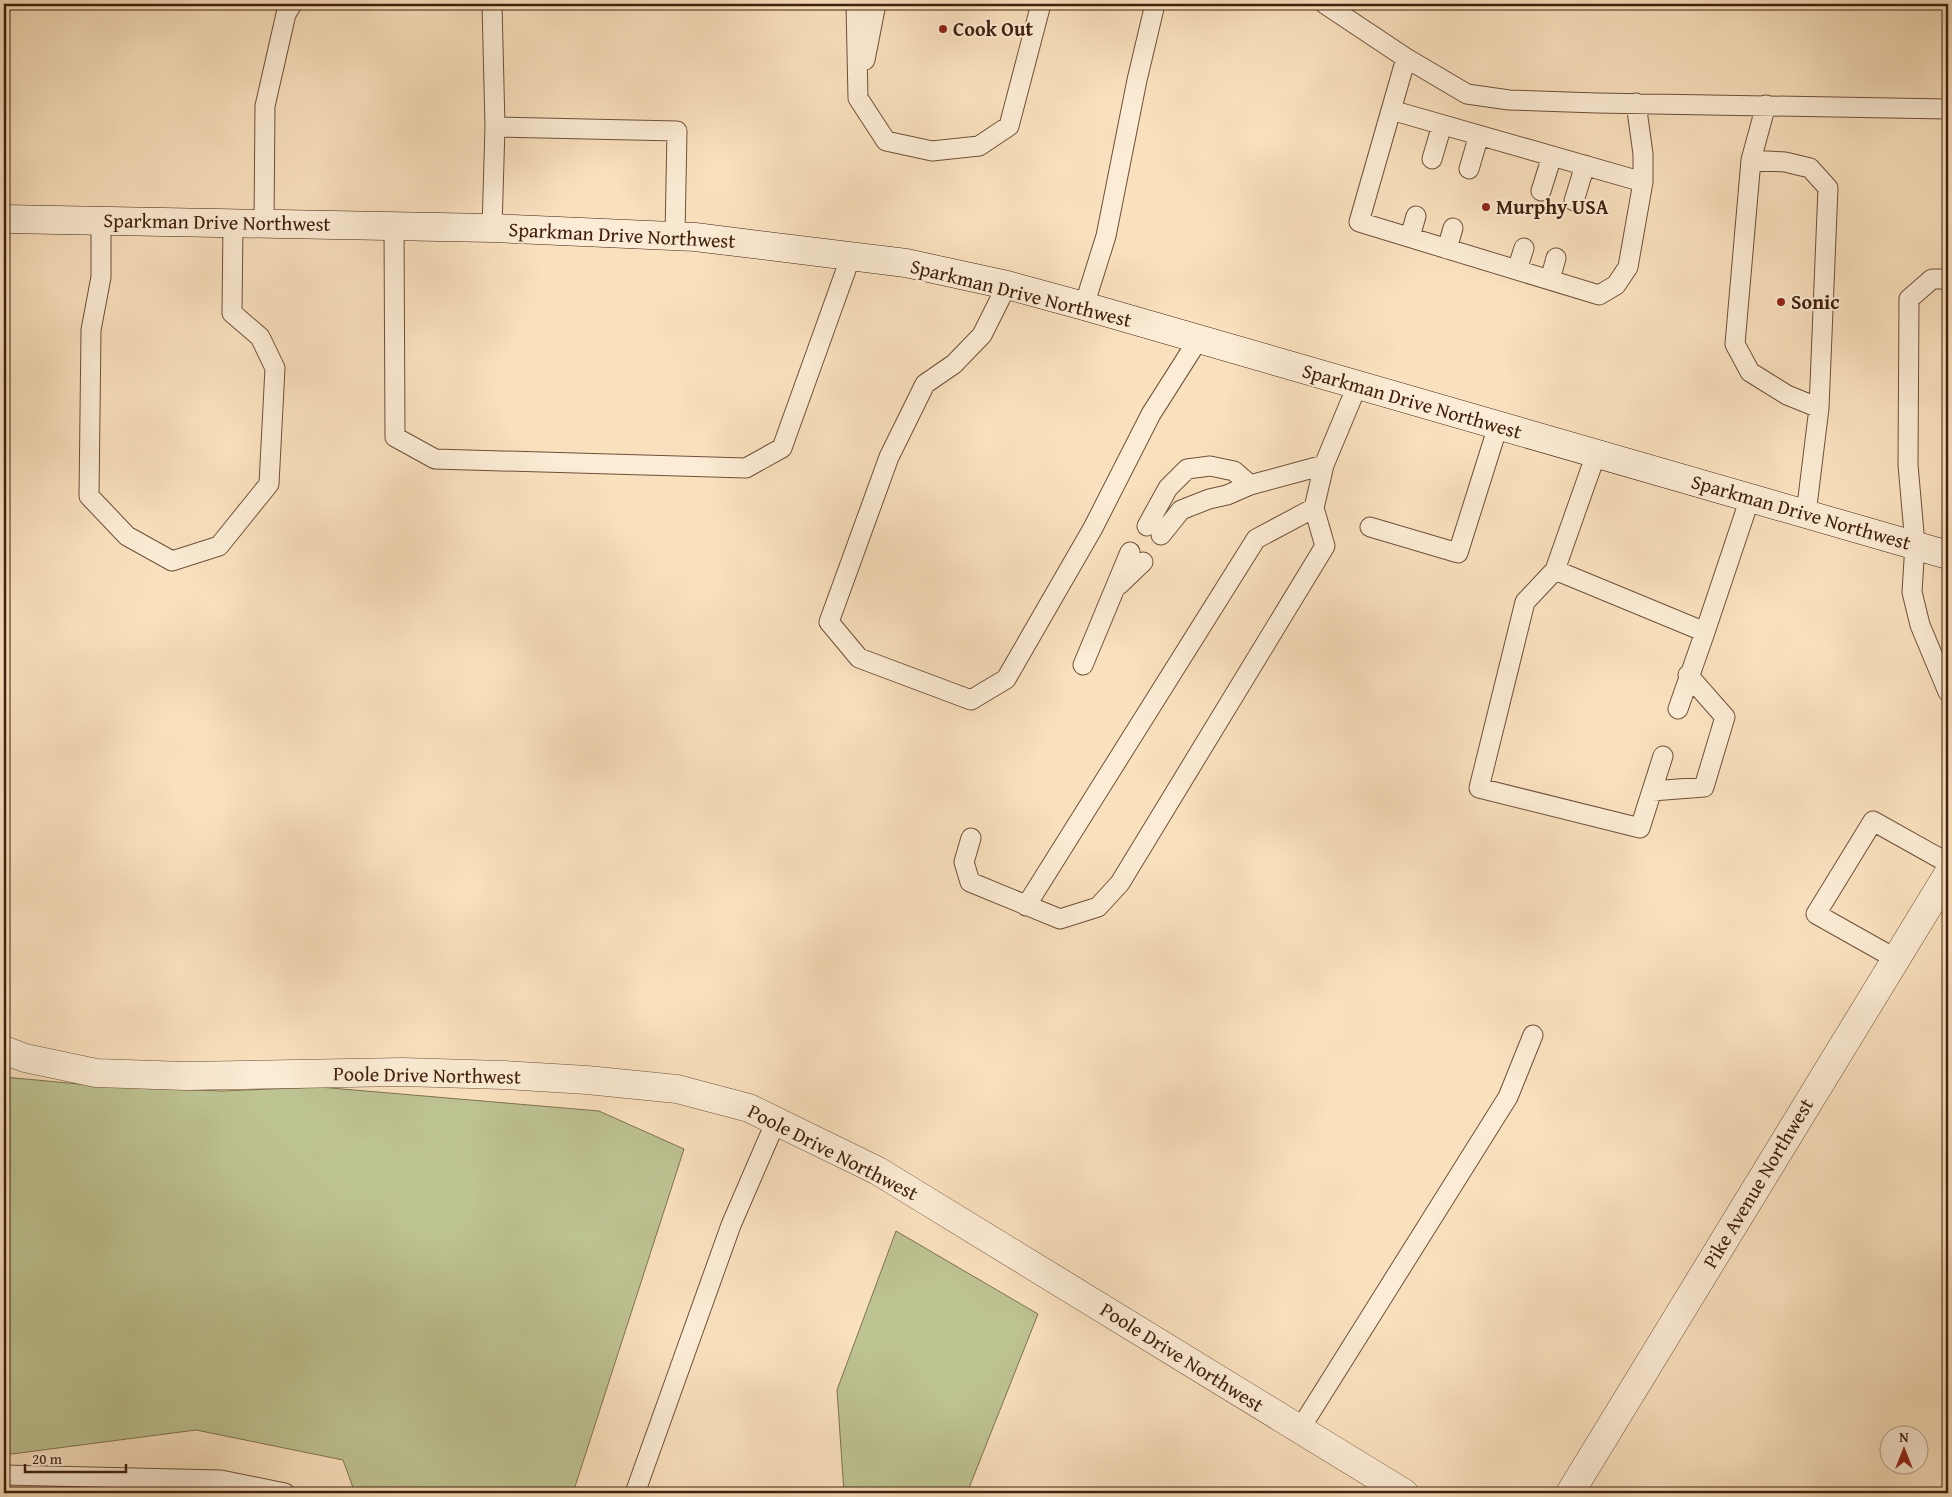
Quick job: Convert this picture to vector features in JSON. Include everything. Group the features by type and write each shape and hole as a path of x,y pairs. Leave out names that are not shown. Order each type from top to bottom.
{"street":[{"name":"Sparkman Drive Northwest","path":"4,219 394,225 675,235 906,263 1006,285 1084,306 1357,386 1916,544 1948,555"},
{"name":"Pike Avenue Northwest","path":"1570,1493 1948,874"},
{"name":"Poole Drive Northwest","path":"4,1050 25,1058 96,1073 186,1076 402,1072 587,1080 677,1089 749,1108 878,1171 1404,1493"}],"lane":[{"path":"264,223 264,106 286,14 292,4"},
{"path":"492,4 495,127 492,228"},
{"path":"856,4 858,98 886,141 932,151 979,146 1009,126 1041,4"},
{"path":"858,98 876,4"},
{"path":"1084,306 1106,236 1137,80 1155,4"},
{"path":"1324,4 1406,58 1467,94 1509,100 1948,109"},
{"path":"1406,58 1359,222 1599,295 1616,285 1628,267 1643,182 1643,154 1636,103"},
{"path":"1766,105 1751,160 1735,344 1750,372 1787,394 1819,408"},
{"path":"1391,110 1643,182"},
{"path":"1432,159 1442,125"},
{"path":"495,127 677,131 675,235"},
{"path":"1469,169 1479,135"},
{"path":"1542,191 1552,156"},
{"path":"1751,160 1785,162 1810,168 1828,188 1819,408 1806,514"},
{"path":"1574,201 1585,165"},
{"path":"1410,237 1416,216"},
{"path":"101,220 101,277 91,330 89,496 127,536 172,561 219,546 269,484 275,368 260,337 232,313 233,222"},
{"path":"394,225 395,436 435,459 746,468 782,448 851,256"},
{"path":"1447,249 1453,228"},
{"path":"1517,270 1524,248"},
{"path":"1550,280 1556,258"},
{"path":"1948,279 1932,279 1909,299 1908,465 1916,544 1912,592 1920,625 1948,692"},
{"path":"1006,285 982,335 954,364 925,384 889,457 829,622 859,658 971,700 1006,679 1094,528 1151,414 1198,340"},
{"path":"971,838 964,862 970,882 1060,920 1098,907 1120,883 1325,546 1314,508 1324,465 1357,386"},
{"path":"1370,527 1458,553 1498,426"},
{"path":"1596,454 1555,570 1525,602 1479,788 1640,828 1663,756"},
{"path":"1250,485 1234,471 1210,466 1187,469 1168,488 1154,531 1181,510 1209,499 1227,495 1250,485 1324,465"},
{"path":"1678,709 1688,675 1705,632 1750,498"},
{"path":"1026,906 1256,538 1314,508"},
{"path":"1083,664 1114,591 1137,557"},
{"path":"1555,570 1705,632"},
{"path":"1652,791 1704,787 1725,717 1688,675"},
{"path":"1896,959 1816,914 1873,821 1948,863"},
{"path":"1300,1429 1508,1097 1533,1035"},
{"path":"635,1493 731,1225 776,1121"},
{"path":"4,1475 221,1480 284,1493"}],"green space":[{"path":"4,1077 112,1087 223,1091 319,1087 599,1111 684,1149 573,1493 355,1493 343,1460 196,1430 4,1455"},
{"path":"896,1231 1038,1314 967,1493 844,1493 837,1390"}],"place":[{"name":"Cook Out","path":"943,29"},
{"name":"Murphy USA","path":"1486,207"},
{"name":"Sonic","path":"1781,302"}]}
